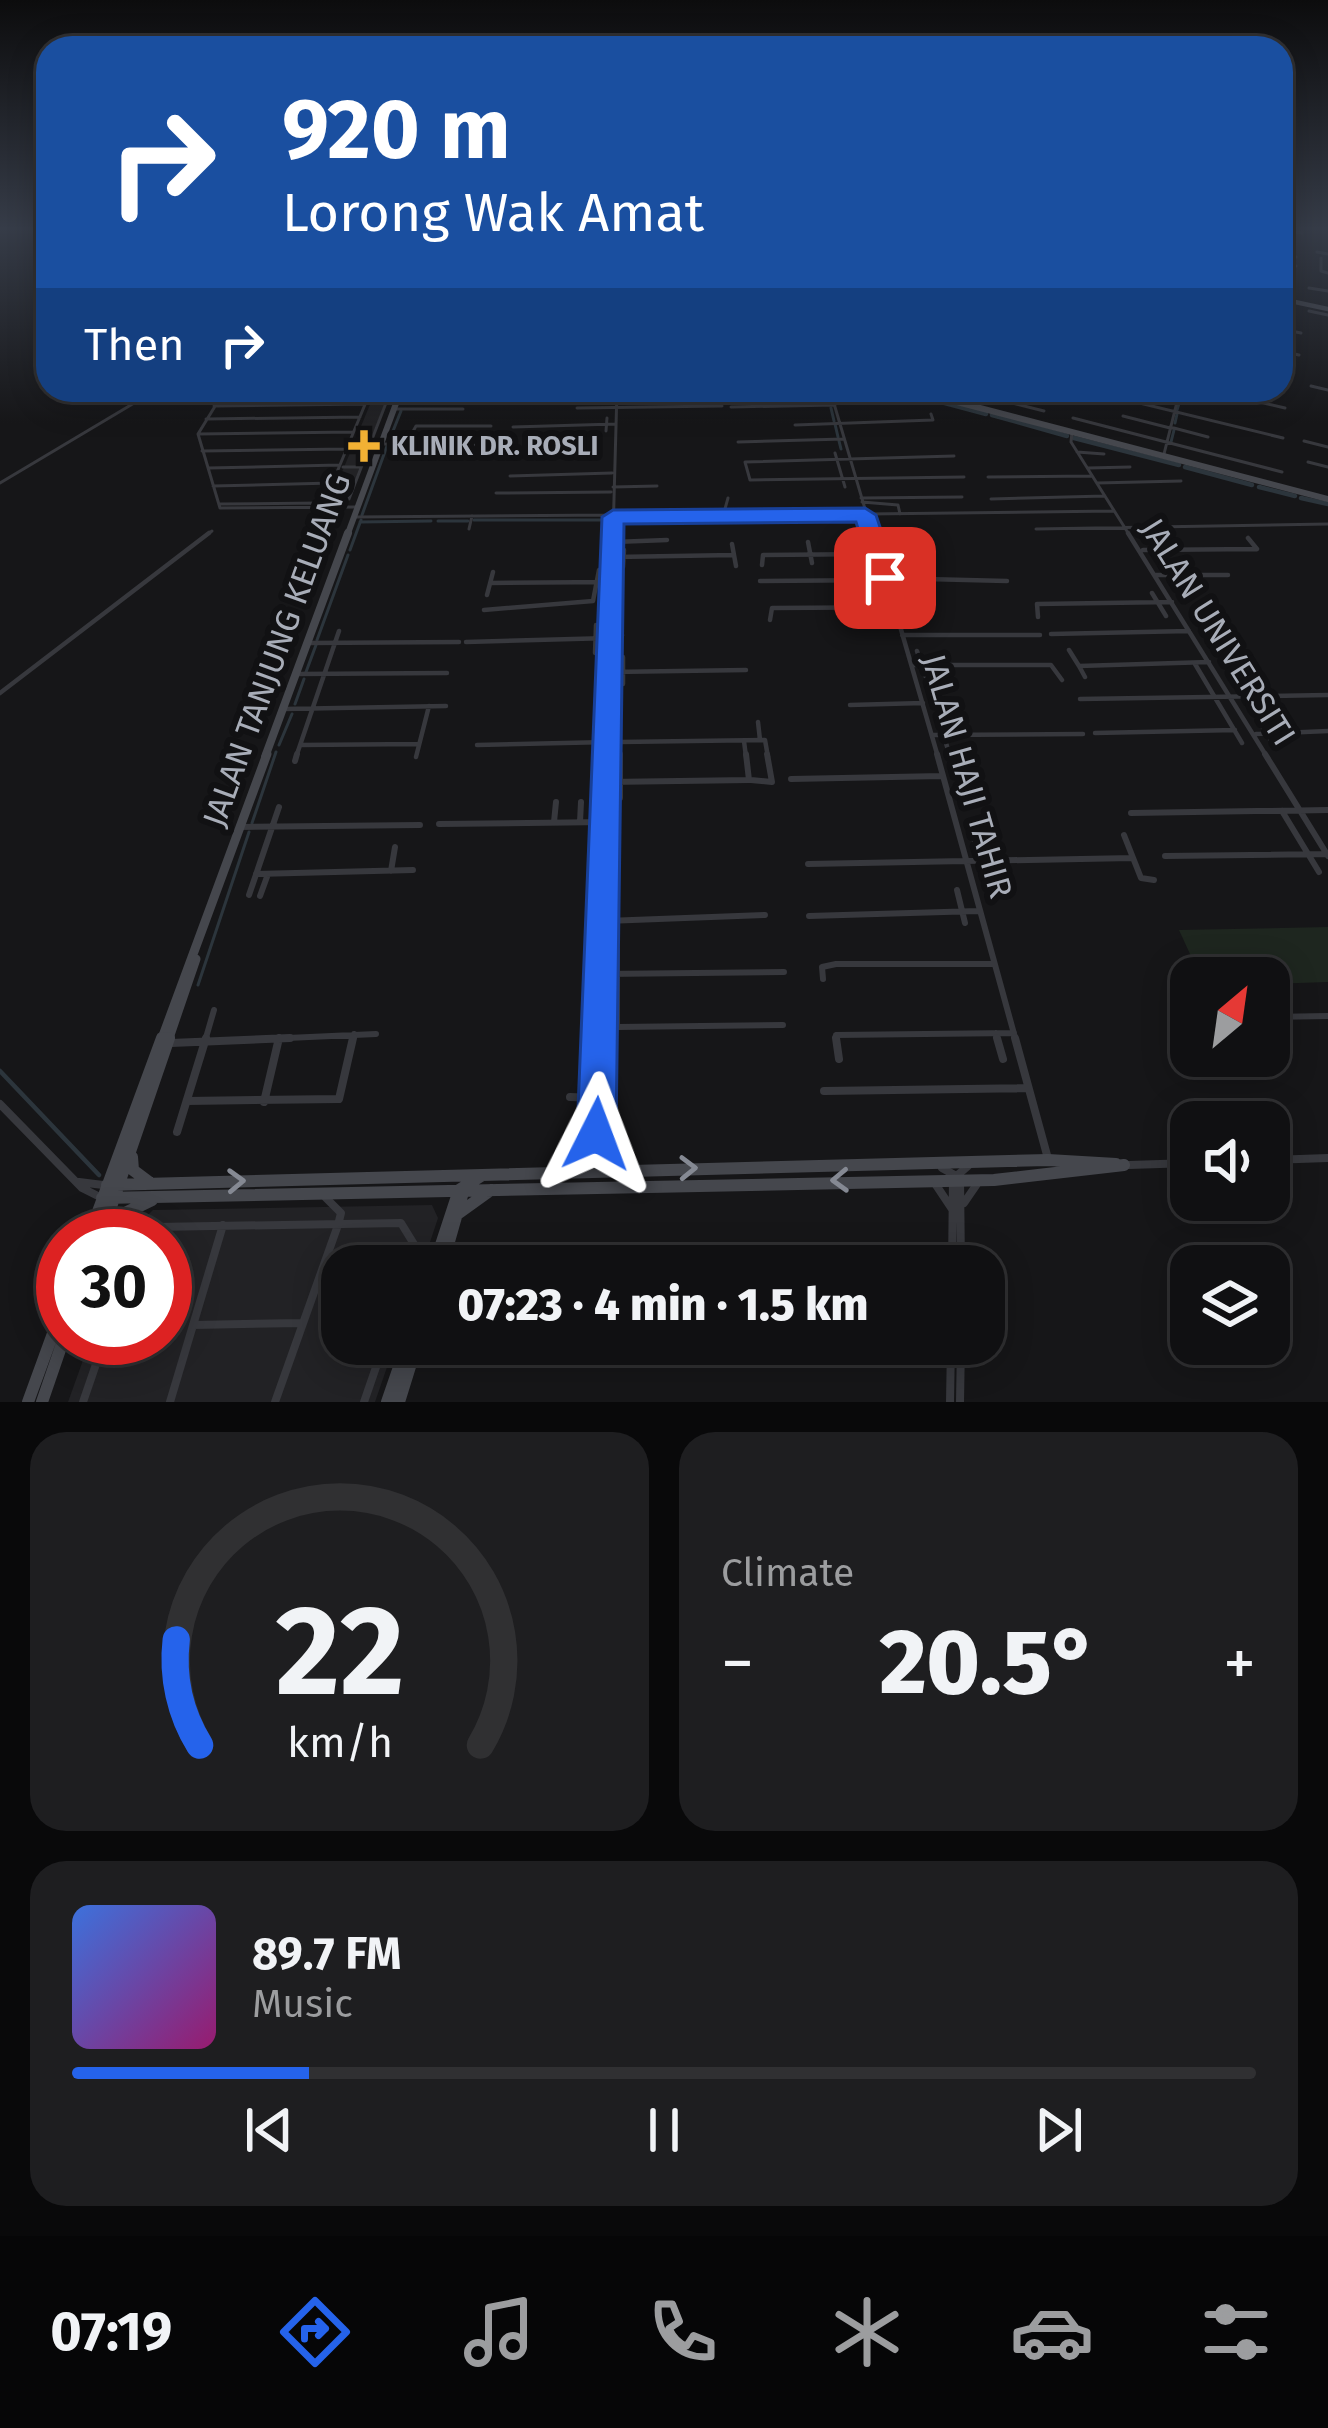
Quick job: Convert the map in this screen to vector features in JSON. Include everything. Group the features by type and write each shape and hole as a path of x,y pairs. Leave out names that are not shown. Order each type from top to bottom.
{"street":[{"path":"1293,302 1328,312"},
{"path":"1309,311 1328,312"},
{"path":"1293,331 1301,333"},
{"path":"1293,354 1299,355"},
{"path":"1311,386 1328,390"},
{"path":"0,482 136,402"},
{"path":"217,402 198,434 218,504 324,504 349,499 392,402"},
{"name":"JALAN TANJUNG KELUANG","path":"111,1191 396,402"},
{"path":"616,402 614,542 623,567"},
{"name":"JALAN HAJI TAHIR","path":"834,402 923,703 1053,1176"},
{"path":"969,402 1256,484 1328,499"},
{"path":"1007,402 1043,411"},
{"path":"1134,402 1283,439"},
{"path":"1163,455 1177,402"},
{"path":"1259,402 1285,408"},
{"path":"214,406 365,404 324,504"},
{"path":"731,407 835,405"},
{"path":"577,408 722,406"},
{"path":"394,409 463,410"},
{"path":"795,425 933,420 932,414"},
{"path":"1123,416 1208,436"},
{"path":"206,419 360,417"},
{"path":"1073,418 1282,472"},
{"path":"512,427 615,424"},
{"path":"406,444 416,427 491,426"},
{"path":"198,434 353,433"},
{"name":"JALAN UNIVERSITI","path":"1071,433 1077,452 1327,855"},
{"path":"374,435 406,444 494,445"},
{"path":"738,442 844,439"},
{"path":"1304,441 1328,447"},
{"path":"202,451 347,449"},
{"path":"1077,452 1104,454"},
{"path":"835,453 844,487"},
{"path":"954,456 747,461 748,480 964,477"},
{"path":"1308,462 1328,467"},
{"path":"208,468 362,467"},
{"path":"1088,468 1130,467"},
{"path":"510,476 613,473"},
{"path":"603,474 603,492"},
{"path":"988,477 1092,476"},
{"path":"1097,483 1181,481"},
{"path":"213,486 332,483"},
{"path":"496,493 603,492 657,485"},
{"path":"1088,488 1093,496"},
{"path":"991,499 1105,496"},
{"path":"861,500 962,497"},
{"path":"723,516 728,498"},
{"path":"861,500 898,505 900,514"},
{"path":"324,504 356,512 472,516 1114,511"},
{"path":"1254,515 1261,525"},
{"path":"469,529 472,516"},
{"path":"1036,529 1328,524"},
{"path":"0,693 212,531"},
{"path":"1176,538 1184,550"},
{"path":"1200,538 1208,549"},
{"path":"1224,538 1234,549"},
{"path":"1140,550 1257,549 1249,538"},
{"path":"614,542 667,540"},
{"path":"808,542 812,559"},
{"path":"732,544 736,566"},
{"path":"762,565 763,555 812,559 876,554"},
{"path":"621,555 734,555"},
{"path":"595,1171 606,921 604,742 613,582 621,555"},
{"path":"484,610 590,602 596,598 599,571"},
{"path":"487,595 493,572"},
{"path":"1156,575 1228,575"},
{"path":"760,581 1007,581"},
{"path":"490,583 613,582"},
{"path":"1152,593 1166,616"},
{"path":"876,596 882,617"},
{"path":"1038,617 1037,604 1172,602"},
{"path":"770,620 772,608 930,607"},
{"path":"595,653 596,625"},
{"path":"295,761 339,631"},
{"path":"1051,634 1190,631"},
{"path":"308,643 484,643 622,635"},
{"path":"902,635 1040,635"},
{"path":"482,653 484,643"},
{"path":"1069,650 1085,677"},
{"path":"917,652 927,680"},
{"path":"623,657 623,684"},
{"path":"1079,666 1209,662"},
{"path":"1195,664 1242,743"},
{"path":"912,665 1051,665 1062,680"},
{"path":"610,671 746,670"},
{"path":"296,674 447,673"},
{"path":"1234,682 1276,748"},
{"path":"1080,699 1328,695"},
{"path":"850,705 923,703"},
{"path":"416,758 429,706"},
{"path":"284,709 446,706"},
{"path":"939,720 949,753"},
{"path":"758,722 760,740"},
{"path":"620,725 620,798"},
{"path":"1095,733 1234,730"},
{"path":"1254,734 1328,731"},
{"path":"932,735 1084,734"},
{"path":"608,782 772,782 766,742 760,740 620,742"},
{"path":"744,741 750,780"},
{"path":"477,745 604,742"},
{"path":"300,746 419,744"},
{"path":"920,762 924,776"},
{"path":"791,779 942,776"},
{"path":"554,822 556,802"},
{"path":"580,822 581,802"},
{"path":"249,895 279,807"},
{"path":"1131,813 1328,810"},
{"path":"1282,811 1319,872"},
{"path":"440,824 606,822"},
{"path":"239,827 420,824"},
{"path":"1124,835 1142,879 1154,880"},
{"path":"974,838 988,883"},
{"path":"391,871 395,847"},
{"path":"1165,856 1327,855"},
{"path":"808,864 1132,858"},
{"path":"256,874 413,870"},
{"path":"260,896 268,874"},
{"path":"957,890 964,923"},
{"path":"809,916 980,911"},
{"path":"606,921 765,915"},
{"name":"JALAN TANJUNG KELUANG","path":"111,1191 133,1144 204,928"},
{"path":"616,950 617,1028 783,1025"},
{"path":"823,979 822,967 836,964 994,964"},
{"path":"604,974 784,972"},
{"path":"177,1132 214,1010"},
{"path":"1290,1017 1328,1016"},
{"path":"996,1033 1004,1059"},
{"path":"839,1059 836,1035 1014,1033"},
{"path":"187,1101 339,1099 354,1034"},
{"path":"168,1043 376,1034"},
{"path":"264,1102 279,1037"},
{"path":"824,1091 1030,1088"},
{"path":"570,1096 598,1098"},
{"path":"0,1104 79,1183 165,1197 956,1177 994,1180 1170,1163"},
{"path":"133,1144 134,1170 153,1184"},
{"path":"1290,1159 1328,1158"},
{"path":"111,1191 153,1184 437,1174 1048,1160 1124,1165"},
{"path":"956,1177 977,1161"},
{"path":"928,1162 956,1177"},
{"path":"445,1245 462,1189 487,1173"},
{"path":"437,1174 462,1189"},
{"path":"956,1177 960,1245"},
{"path":"914,1178 937,1185 958,1214"},
{"path":"954,1245 958,1214 968,1190 994,1180"},
{"path":"456,1212 492,1190"},
{"path":"102,1209 111,1191"},
{"path":"108,1209 111,1191"},
{"path":"426,1191 456,1212"},
{"path":"275,1402 338,1225 340,1214 322,1196"},
{"path":"131,1209 165,1197"},
{"path":"192,1226 401,1222 415,1245"},
{"path":"170,1402 223,1225"},
{"path":"193,1325 303,1323"},
{"path":"28,1402 41,1365"},
{"path":"42,1402 55,1365"},
{"path":"83,1402 96,1365"},
{"path":"364,1402 377,1365"},
{"path":"387,1402 400,1365"},
{"path":"399,1402 410,1365"},
{"path":"950,1402 951,1365"},
{"path":"960,1402 961,1365"}],"shaded area":[{"path":"371,402 385,402 348,498 330,501"},
{"path":"1328,927 1328,982 1290,983 1290,957 1191,957 1179,930"},
{"path":"432,1205 438,1218 429,1245 321,1245 321,1365 388,1365 375,1402 68,1402 81,1365 192,1365 192,1209"}],"waterway":[{"path":"941,402 986,414"},
{"path":"1177,410 1179,402"},
{"path":"831,408 834,421"},
{"path":"389,441 401,411"},
{"path":"1175,423 1177,414"},
{"path":"992,415 1067,436"},
{"path":"835,424 838,437"},
{"path":"1171,442 1174,430"},
{"path":"1074,438 1179,465"},
{"path":"839,441 841,449"},
{"path":"362,515 387,446"},
{"path":"1185,467 1252,485"},
{"path":"1259,487 1295,496"},
{"path":"1301,498 1328,504"},
{"path":"474,520 609,520 608,578"},
{"path":"360,522 431,521"},
{"path":"438,521 468,521"},
{"path":"350,550 360,522"},
{"path":"317,640 348,555"},
{"path":"605,634 607,586"},
{"path":"601,819 605,643"},
{"path":"306,672 316,645"},
{"path":"295,704 304,679"},
{"path":"279,745 292,714"},
{"path":"252,823 276,752"},
{"path":"593,1041 601,827"},
{"path":"198,985 249,832"},
{"path":"609,969 610,947"},
{"path":"608,1022 609,980"},
{"path":"608,1033 608,1038"},
{"path":"591,1091 593,1038"},
{"path":"607,1071 608,1038"},
{"path":"0,1071 99,1175"},
{"path":"591,1104 593,1129"}],"place":[{"name":"KLINIK DR. ROSLI","path":"364,446"}],"route":[{"path":"596,1134 606,921 613,517 865,515 885,578"}]}
